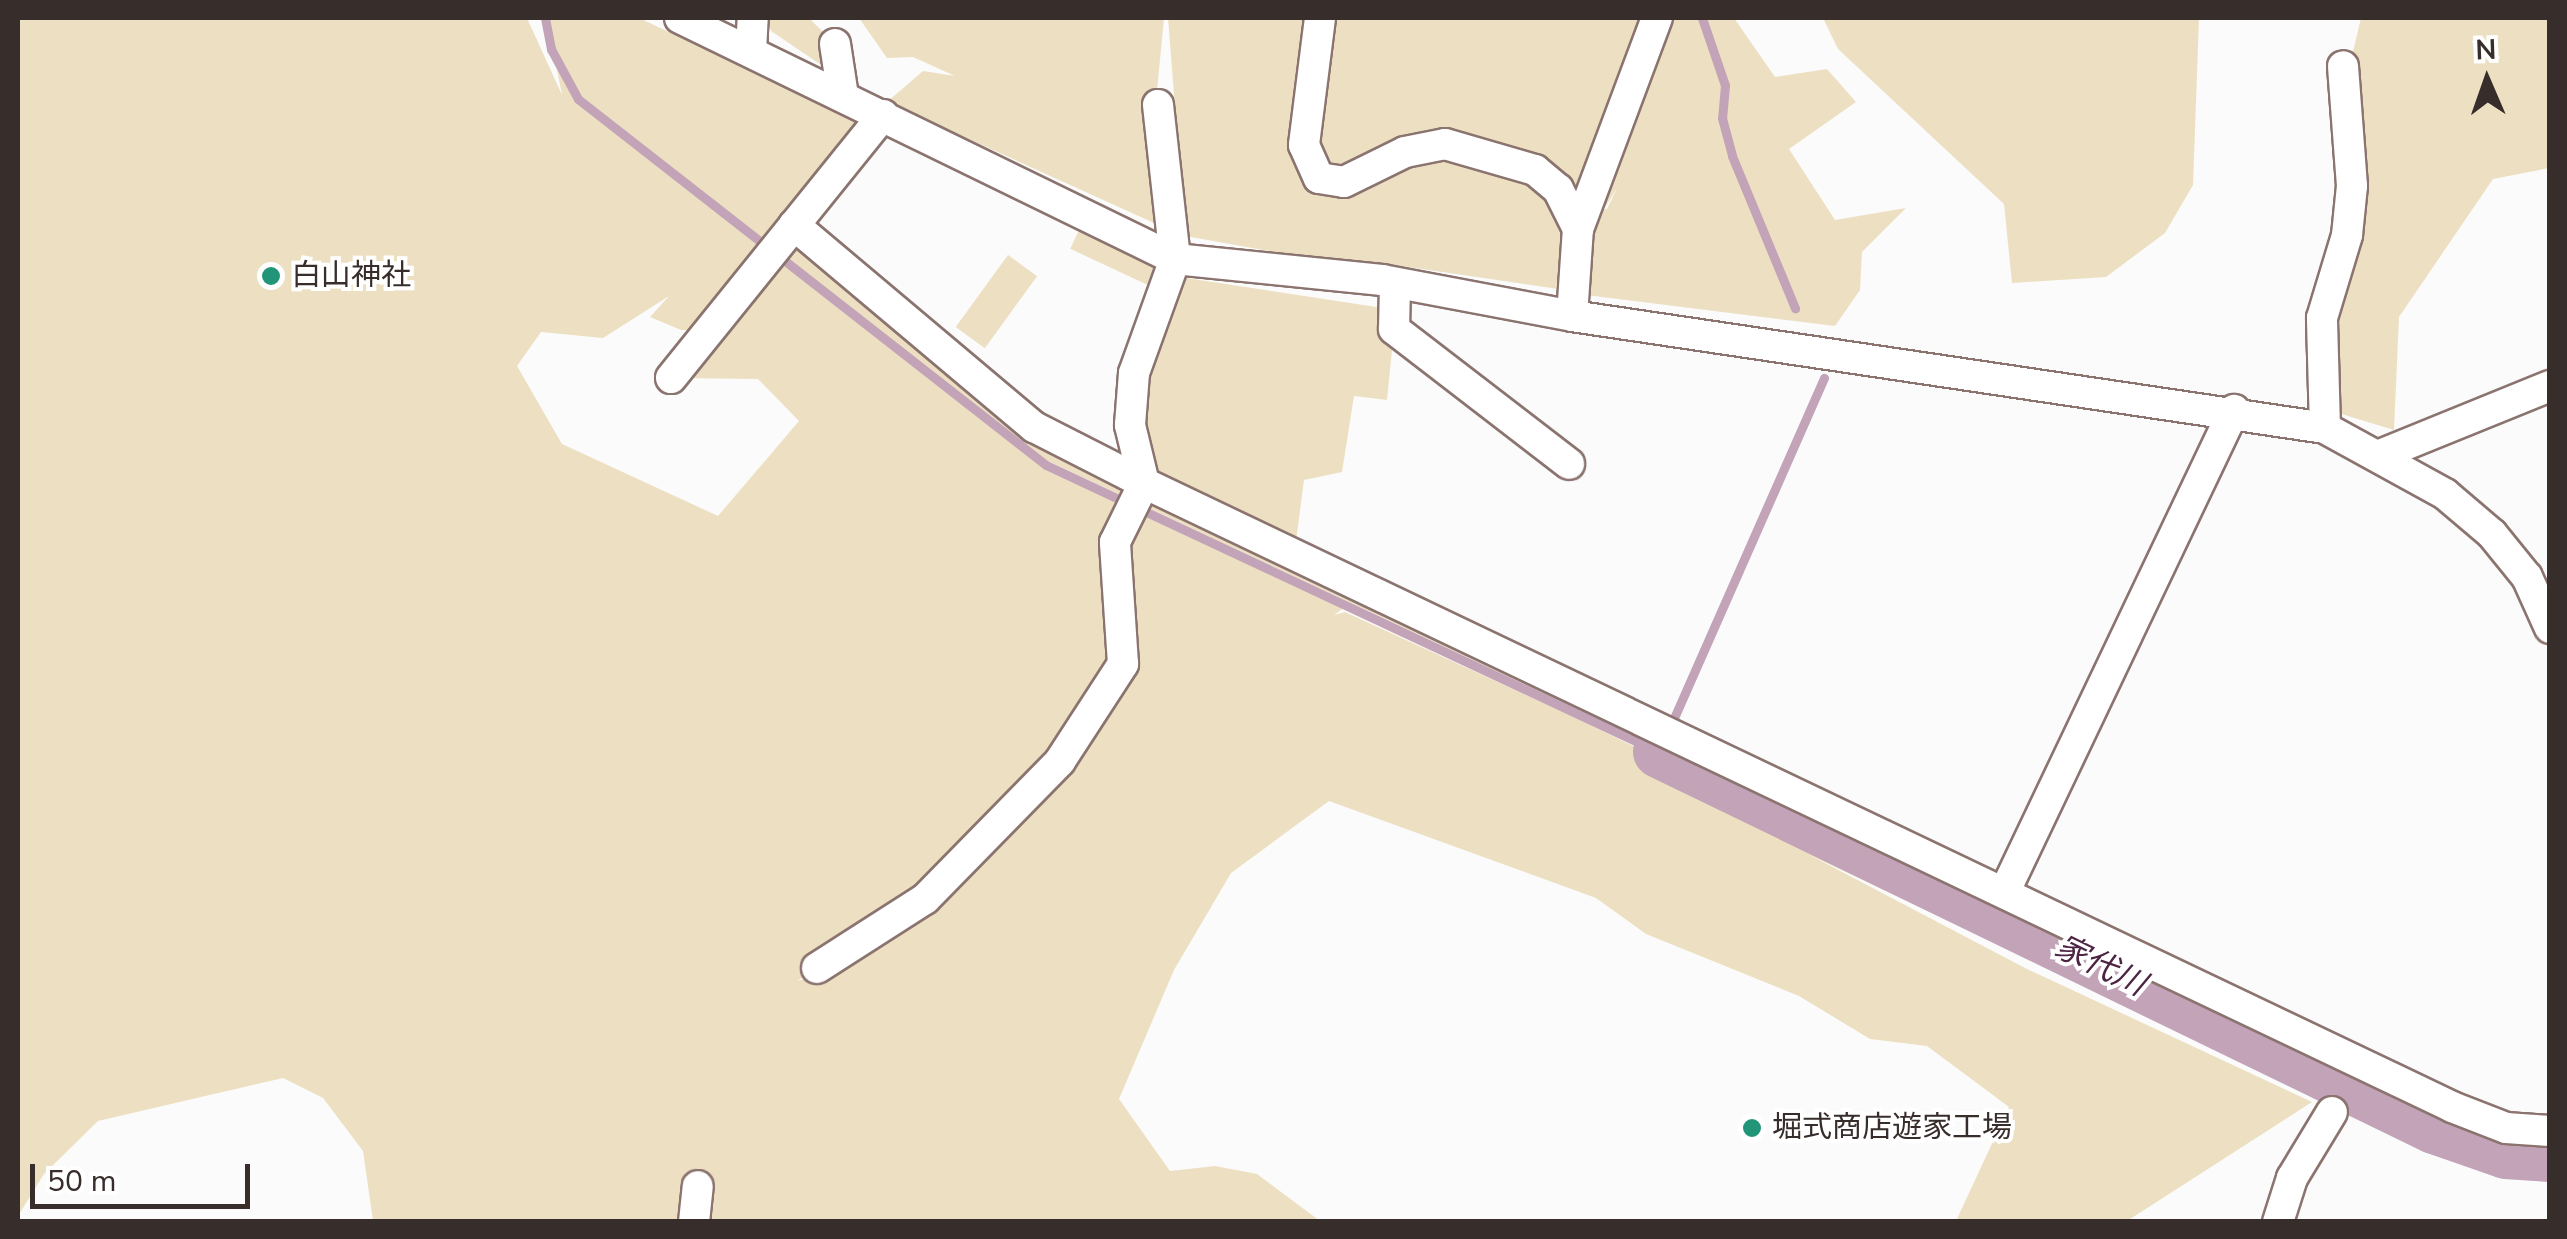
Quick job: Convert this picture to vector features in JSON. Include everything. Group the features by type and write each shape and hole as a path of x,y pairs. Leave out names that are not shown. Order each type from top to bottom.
{"street":[{"path":"680,18 1175,259 1395,282 1572,316 2234,410 2326,428 2446,494 2492,534 2527,577 2550,628"},
{"path":"751,52 753,18"},
{"path":"1320,18 1304,145 1319,178 1344,182 1404,152 1445,144 1535,170 1558,189 1578,229"},
{"path":"1572,316 1578,229 1657,18"},
{"path":"836,44 843,96"},
{"path":"2326,428 2322,318 2347,234 2352,186 2343,66"},
{"path":"818,968 925,899 1060,761 1110,694 1124,664 1115,542 1141,488 1130,425 1134,373 1175,259 1158,105"},
{"path":"671,378 883,115"},
{"path":"791,229 1034,426 1141,488 1667,731 2452,1107 2506,1128 2550,1131"},
{"path":"1395,282 1394,330 1569,464"},
{"path":"2380,455 2550,386"},
{"path":"2005,891 2234,410"},
{"path":"2278,1222 2292,1178 2332,1112"},
{"path":"694,1222 698,1186"}],"shaded area":[{"path":"18,18 527,18 562,95 547,18 639,18 862,123 793,218 1044,434 2211,993 2550,1132 2549,1170 2496,1166 2393,1132 1808,854 2025,968 2312,1102 2127,1221 1956,1221 2009,1107 1927,1046 1870,1039 1799,996 1646,934 1596,898 1329,801 1231,873 1174,970 1119,1099 1170,1171 1215,1166 1257,1174 1320,1221 373,1221 363,1151 323,1098 283,1078 98,1121 44,1174 18,1216","holes":["669,296 650,317 681,330 708,330 671,378 758,379 799,421 718,516 562,444 517,366 541,332 603,338","1022,449 1624,731 1680,778 1643,751 1572,716 1345,612 1334,615 1345,607 1047,470","1097,712 1004,841 836,970 797,981 890,921"]},
{"path":"767,18 811,20 835,44 833,73 771,31"},
{"path":"859,18 1164,18 1157,91 1165,228 887,102 923,71 955,76 913,57 887,58"},
{"path":"1168,18 1734,18 1775,77 1827,69 1856,102 1789,149 1835,220 1906,208 1862,252 1860,290 1835,326 1578,294 1592,212 1607,209 1617,188 1606,206 1563,212 1567,233 1558,289 1388,264 1326,261 1185,236"},
{"path":"1823,18 2199,18 2193,185 2165,233 2106,277 2012,283 2004,204 1838,49"},
{"path":"2361,18 2549,18 2549,168 2493,179 2399,317 2394,430 2325,409 2351,60"},
{"path":"1080,228 1157,264 1147,285 1070,249"},
{"path":"1008,255 1037,276 985,348 956,327"},
{"path":"1186,278 1396,310 1387,400 1354,396 1342,472 1304,480 1295,549 1144,483 1144,368 1174,288"}],"waterway":[{"path":"545,18 551,49 578,99 1046,465 1659,752 1824,378"},
{"path":"1702,18 1725,85 1722,118 1732,156 1795,308"},
{"name":"家代川","path":"1659,752 2434,1128 2506,1153 2550,1156"}],"place":[{"name":"白山神社","path":"271,276"},
{"name":"堀式商店遊家工場","path":"1752,1128"}]}
